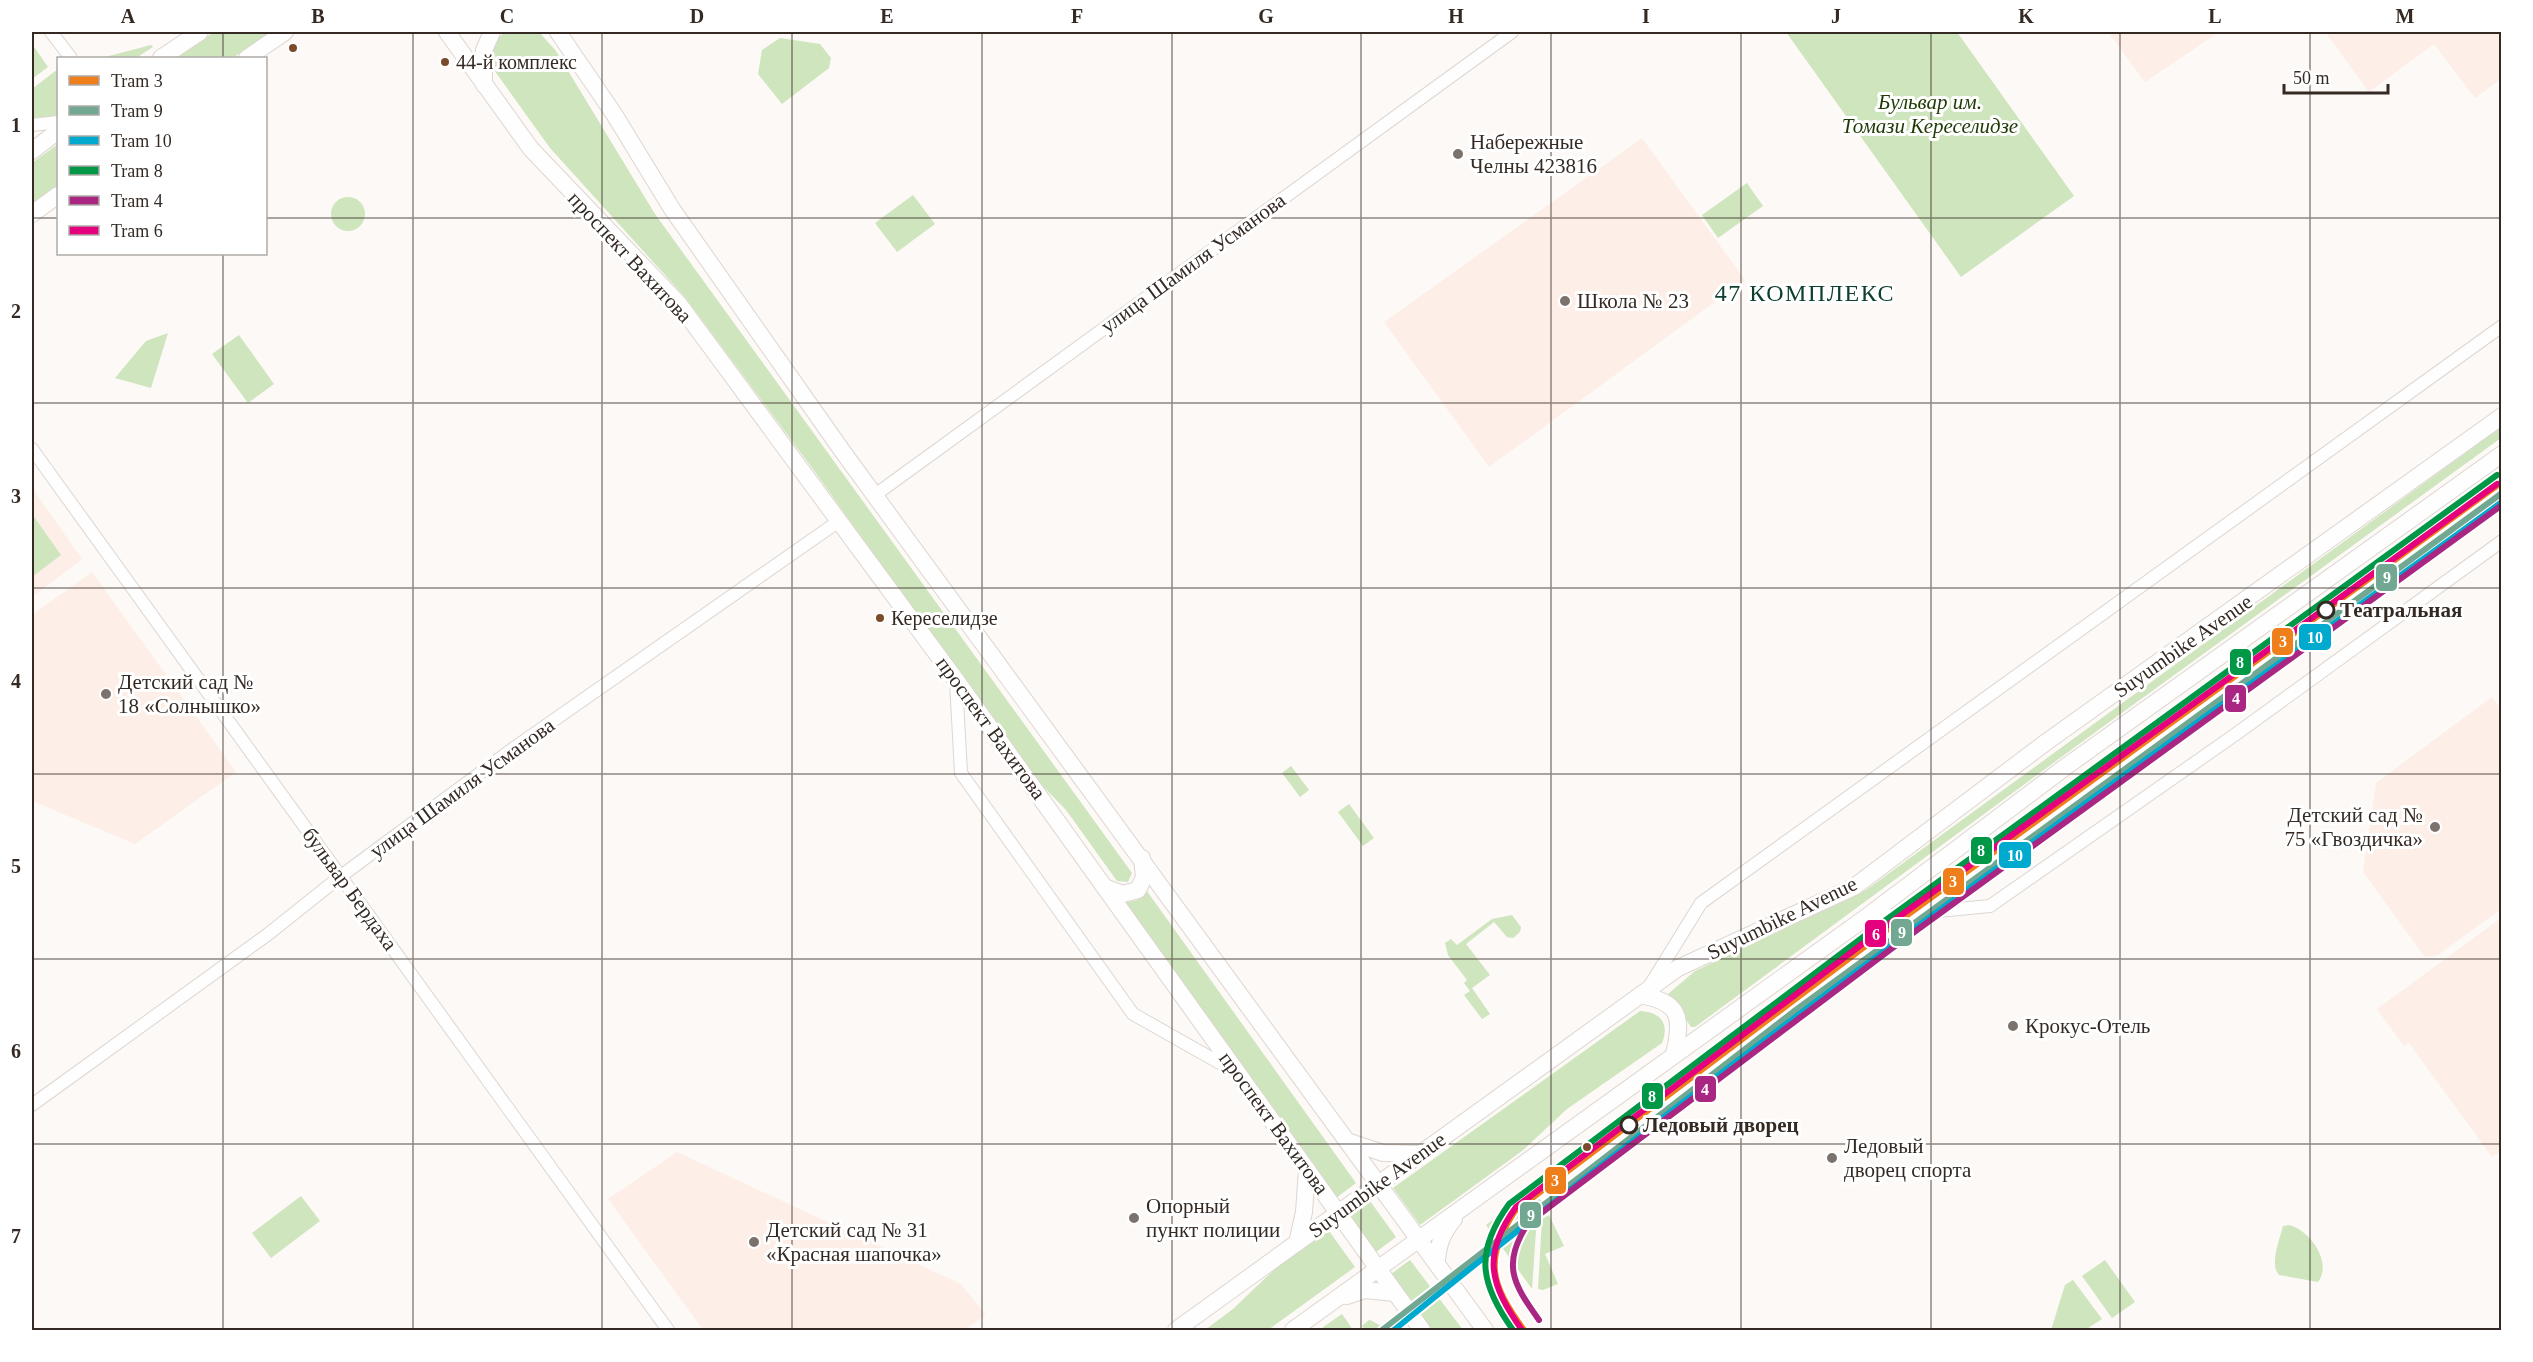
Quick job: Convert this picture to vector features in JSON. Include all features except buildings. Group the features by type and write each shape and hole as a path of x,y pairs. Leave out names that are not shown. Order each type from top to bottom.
{"main road":[{"path":"162,57 200,32"},
{"path":"248,57 285,32"},
{"name":"проспект Вахитова","path":"447,32 537,156 679,304 956,680 1422,1330"},
{"path":"484,86 484,50 492,32"},
{"name":"проспект Вахитова","path":"558,32 614,114 672,209 875,495 1142,858 1418,1240 1437,1261 1485,1330"},
{"path":"32,151 57,132"},
{"path":"32,214 57,196"},
{"name":"Suyumbike Avenue","path":"1176,1330 1379,1186 1678,968 1854,887 2045,743 2502,416"},
{"name":"Suyumbike Avenue","path":"1293,1330 1865,918 2064,768 2502,454"},
{"path":"1104,887 1123,894 1138,890 1144,877 1142,858"},
{"path":"1644,992 1668,1004 1678,1014 1680,1031 1674,1054"},
{"path":"1346,1141 1383,1153 1421,1154"},
{"path":"1297,1242 1304,1212 1307,1169"},
{"path":"1437,1261 1438,1249 1445,1230 1463,1209"},
{"path":"1338,1299 1365,1290 1395,1293"}],"street":[{"path":"51,32 70,57"},
{"name":"улица Шамиля Усманова","path":"875,495 1512,32"},
{"path":"32,125 57,122"},
{"path":"1644,992 1701,903 2502,326"},
{"name":"бульвар Бердаха","path":"32,449 668,1330"},
{"name":"улица Шамиля Усманова","path":"32,1105 267,935 341,876 514,748 839,520"},
{"path":"1865,918 1990,906 2236,734 2502,541"},
{"path":"956,680 961,773 1132,1014 1239,1074"}],"shaded area":[{"path":"2108,32 2219,32 2145,82"},
{"path":"2325,32 2501,32 2501,79 2475,98 2434,44 2369,92"},
{"name":"Школа № 23","path":"1642,138 1745,280 1489,467 1384,322"},
{"path":"32,488 82,559 32,597"},
{"name":"Детский сад № 18 «Солнышко»","path":"92,572 236,772 135,844 32,801 32,615"},
{"name":"Детский сад № 75 «Гвоздичка»","path":"2492,697 2502,711 2501,909 2438,955 2425,957 2363,872 2376,783"},
{"path":"2501,918 2502,1150 2492,1157 2409,1043 2404,1046 2377,1009"},
{"name":"Детский сад № 31 «Красная шапочка»","path":"677,1152 961,1284 986,1315 964,1330 703,1330 608,1199"}],"green space":[{"path":"214,32 270,32 234,57 177,57"},
{"path":"505,32 539,32 556,51 655,214 1132,873 1128,882 1117,881 1066,810 1030,773 815,472 684,296 550,148 494,70 493,49 497,40"},
{"name":"Бульвар им. Томази Кереселидзе","path":"1786,32 1957,32 2074,196 1961,277"},
{"path":"780,38 820,44 831,58 829,68 782,104 758,74 762,50"},
{"path":"32,44 48,67 32,79"},
{"path":"151,45 153,47 138,57 105,57"},
{"path":"57,70 57,116 32,121 32,89"},
{"path":"57,145 57,187 32,205 32,163"},
{"path":"1747,183 1763,206 1718,238 1702,215"},
{"path":"913,195 935,224 897,252 875,223"},
{"path":"348,197 360,202 365,214 360,226 348,231 336,226 331,214 336,202"},
{"path":"168,333 151,388 115,378 146,341"},
{"path":"239,335 274,384 248,403 212,354"},
{"path":"2501,427 2501,438 2086,739 1695,1027 1691,1027 1668,994 1695,971 1866,890"},
{"path":"32,514 61,555 32,577"},
{"path":"1291,766 1309,790 1300,797 1282,773"},
{"path":"1349,804 1374,838 1363,846 1338,812"},
{"path":"1144,887 1356,1183 1336,1198 1124,903 1137,900"},
{"path":"1512,915 1521,927 1520,932 1513,938 1507,937 1494,922 1466,944 1490,975 1472,988 1490,1014 1482,1019 1464,995 1470,991 1464,983 1467,980 1448,955 1445,943 1451,939 1457,945 1492,919"},
{"path":"1640,1011 1658,1016 1664,1024 1662,1043 1567,1109 1522,1151 1420,1225 1393,1188"},
{"path":"1532,1189 1547,1209 1537,1216 1532,1289 1486,1225"},
{"path":"301,1196 320,1221 271,1258 252,1233"},
{"path":"1370,1201 1396,1237 1376,1252 1349,1217"},
{"path":"1549,1215 1564,1246 1545,1254 1558,1284 1543,1290 1538,1289 1542,1219"},
{"path":"2289,1225 2304,1233 2317,1248 2323,1266 2318,1282 2279,1275 2276,1270 2275,1258 2283,1226"},
{"path":"1329,1231 1355,1267 1268,1330 1205,1330 1233,1309 1278,1266"},
{"path":"1410,1260 1463,1330 1432,1330 1391,1274"},
{"path":"2105,1260 2135,1302 2112,1318 2082,1276"},
{"path":"2073,1280 2102,1319 2085,1330 2051,1330 2065,1285"},
{"path":"1342,1314 1353,1330 1319,1330"},
{"path":"1369,1320 1389,1330 1365,1330 1362,1326"}],"tram line":[{"name":"8","path":"1513,1330 1494,1298 1488,1283 1486,1268 1486,1253 1490,1237 1509,1204 1879,925 2497,475"},
{"name":"3","path":"1524,1330 1504,1299 1495,1272 1498,1244 1515,1211 1884,932 2502,482"},
{"name":"6","path":"1522,1330 1503,1299 1494,1270 1494,1255 1498,1240 1516,1207 1882,929 2497,484"},
{"name":"9","path":"1382,1330 1793,1012 2502,493"},
{"name":"10","path":"1394,1330 1665,1116 1942,908 2502,502"},
{"name":"4","path":"1539,1320 1522,1295 1514,1273 1515,1251 1528,1223 1895,946 2502,505"}],"place":[{"name":"44-й комплекс","path":"445,62"},
{"name":"Набережные Челны 423816","path":"1458,154"},
{"name":"Школа № 23","path":"1565,301"},
{"name":"Театральная","path":"2326,610"},
{"name":"Кереселидзе","path":"880,618"},
{"name":"Детский сад № 18 «Солнышко»","path":"106,694"},
{"name":"Детский сад № 75 «Гвоздичка»","path":"2435,827"},
{"name":"Крокус-Отель","path":"2013,1026"},
{"name":"Ледовый дворец","path":"1629,1125"},
{"name":"Ледовый дворец спорта","path":"1832,1158"},
{"name":"Опорный пункт полиции","path":"1134,1218"},
{"name":"Детский сад № 31 «Красная шапочка»","path":"754,1242"}],"district":[{"name":"47 КОМПЛЕКС","path":"1805,293"}]}
